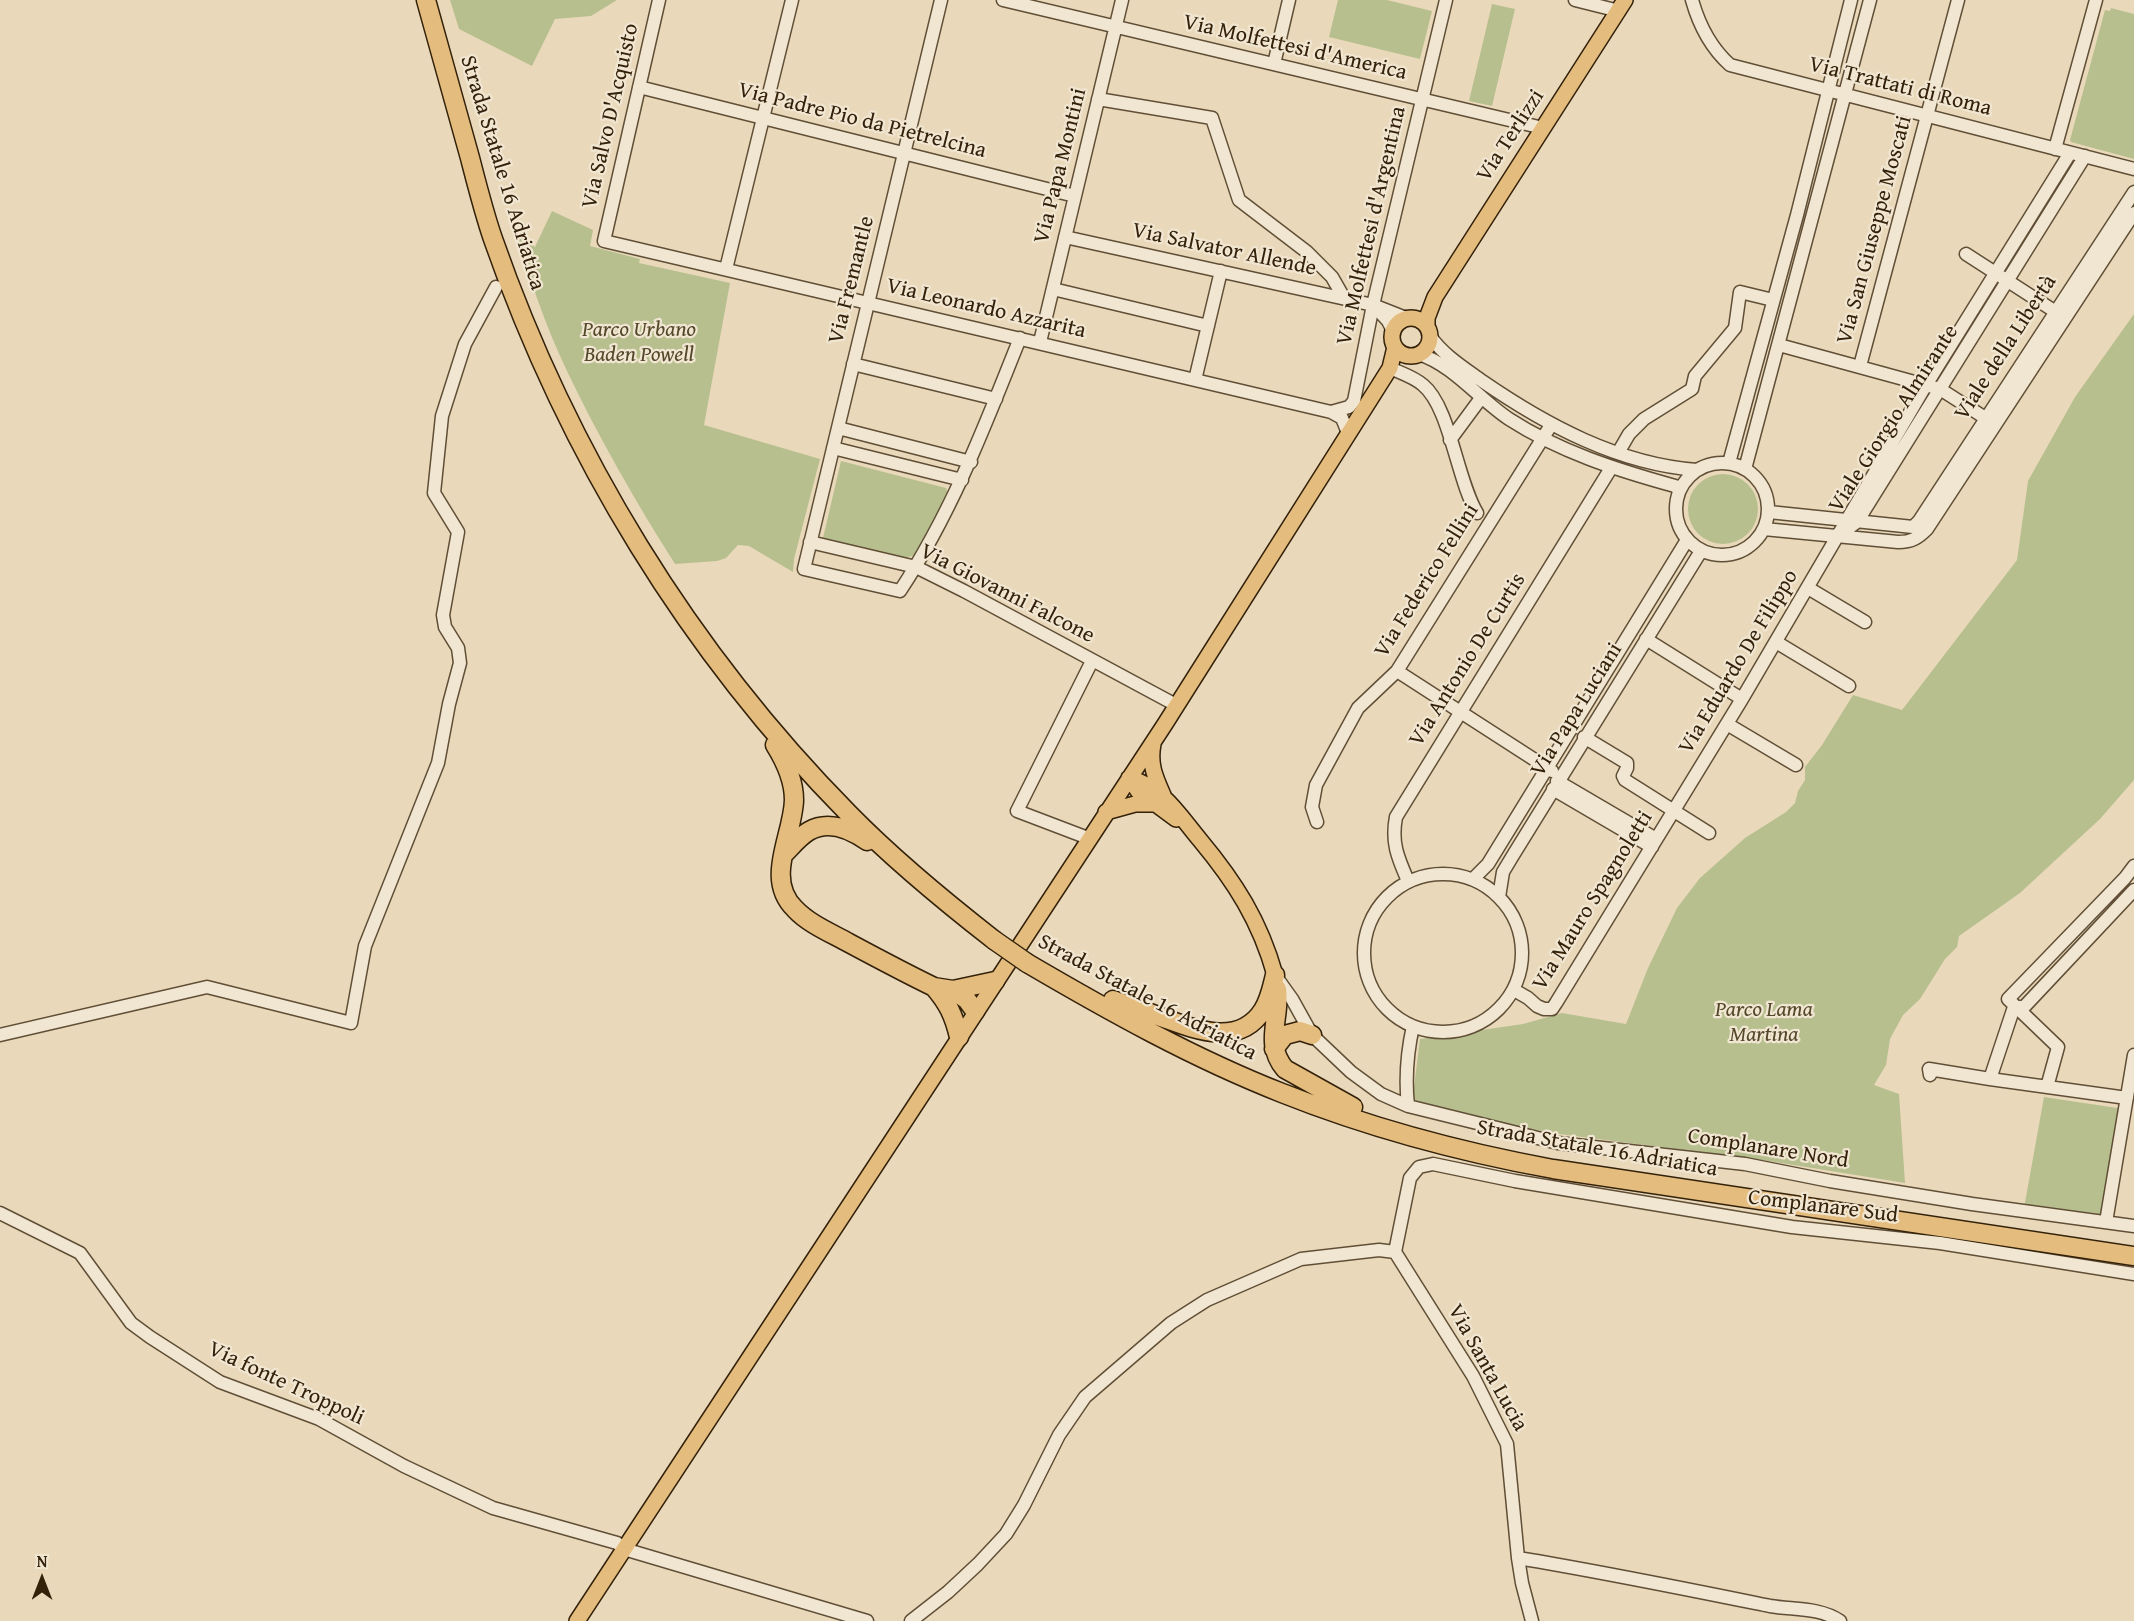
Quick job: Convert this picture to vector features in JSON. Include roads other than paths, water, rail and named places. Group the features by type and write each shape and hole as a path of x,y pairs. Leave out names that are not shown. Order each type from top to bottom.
{"highway":[{"name":"Strada Statale 16 Adriatica","path":"426,0 492,236 542,364 589,459 673,599 736,686 808,771 843,808 888,852 930,888 1102,1007 1154,1035 1250,1080 1332,1112 1392,1131 1464,1151 1574,1173 2134,1256"},
{"name":"Strada Statale 16 Adriatica","path":"438,0 503,232 533,313 580,416 639,523 672,577 729,658 789,732 877,825 997,936"},
{"path":"736,686 783,758 790,778 794,799 792,823 780,873 783,891 794,909 820,927 950,996 962,1009 975,1011"},
{"path":"784,854 809,831 834,825 856,833 930,888"},
{"name":"Strada Statale 16 Adriatica","path":"1030,958 1247,1066 1353,1107 1466,1139 1558,1158 2134,1247"},
{"path":"1113,1000 1202,1032 1225,1033 1246,1027 1262,1012 1270,995 1275,975"},
{"path":"1275,975 1278,996 1274,1049 1278,1059 1286,1068 1353,1107"},
{"path":"950,996 995,981"},
{"path":"950,996 959,1036"},
{"path":"1274,1049 1285,1035 1300,1031 1312,1035"}],"main road":[{"name":"Via Terlizzi","path":"1435,297 1408,318 1398,322 1402,348 1427,347 1429,331 1427,318 1435,297 1622,5"},
{"path":"1408,318 1419,319 1429,331"},
{"path":"577,1621 1153,741 1402,348"},
{"path":"1153,741 1150,757 1160,800"},
{"path":"1129,778 1138,790 1160,800 1217,859 1241,893 1268,950 1275,975"},
{"path":"1106,812 1160,800"}],"street":[{"name":"Via Salvo D'Acquisto","path":"604,241 659,0"},
{"path":"726,269 792,0"},
{"name":"Via Fremantle","path":"916,567 900,591 804,569 941,0"},
{"name":"Via Molfettesi d'America","path":"1003,0 1543,128"},
{"name":"Via Papa Montini","path":"1040,342 1122,0"},
{"path":"1274,64 1289,0"},
{"name":"Via Molfettesi d'Argentina","path":"1356,391 1373,305 1446,0"},
{"path":"1575,0 1622,5"},
{"name":"Via Trattati di Roma","path":"1692,0 1705,33 1719,55 1731,65 2134,169"},
{"path":"1729,463 1797,215 1851,0"},
{"path":"1745,469 1870,0"},
{"name":"Via San Giuseppe Moscati","path":"1860,366 1958,0"},
{"path":"2055,148 2096,0"},
{"name":"Via Padre Pio da Pietrelcina","path":"639,87 1075,196"},
{"path":"1098,99 1212,118 1239,200 1307,252 1332,277 1344,298"},
{"name":"Viale Giorgio Almirante","path":"1852,521 1926,385 2070,153"},
{"name":"Viale Giorgio Almirante","path":"1839,536 1852,521 1940,389 2085,156"},
{"name":"Viale della Libertà","path":"1915,533 1927,528 2134,192"},
{"name":"Viale della Libertà","path":"2060,315 2134,213"},
{"path":"1797,215 1812,219"},
{"name":"Via Salvator Allende","path":"1065,237 1344,298 1373,305 1408,318"},
{"name":"Via Leonardo Azzarita","path":"604,241 1331,412"},
{"path":"1966,254 2060,315"},
{"path":"1196,380 1221,271"},
{"path":"0,1035 207,987 351,1023 365,946 438,763 449,704 460,663 458,648 445,627 443,615 458,532 434,493 437,460 442,416 465,344 496,288"},
{"path":"1053,289 1208,326"},
{"path":"1618,453 1629,434 1644,419 1692,389 1695,375 1735,328 1740,292 1775,295 1792,293"},
{"path":"1373,305 1388,321 1402,348 1427,357 1450,372 1507,418 1542,439 1611,468 1675,486 1679,490"},
{"path":"1429,331 1436,344 1457,363 1551,425 1618,453 1673,468 1697,470"},
{"path":"916,567 971,462 1020,338"},
{"path":"1779,345 1940,389 1991,422"},
{"path":"1331,412 1349,407 1354,401 1356,391 1368,388 1402,348"},
{"path":"853,364 996,399"},
{"path":"1390,368 1414,379 1432,395 1450,441 1462,483 1476,513"},
{"path":"1450,441 1481,398"},
{"path":"1331,412 1342,418 1348,433"},
{"name":"Via Federico Fellini","path":"1317,822 1312,807 1316,785 1358,708 1397,671 1551,425"},
{"path":"838,428 971,462"},
{"path":"833,448 962,480"},
{"path":"1718,463 1729,463 1745,469 1763,487 1768,499 1764,529 1756,542 1744,550 1722,555 1701,551 1687,540 1680,529 1676,516 1679,490 1686,478 1697,470 1718,463"},
{"name":"Via Antonio De Curtis","path":"1408,881 1392,835 1396,817 1611,468"},
{"path":"1764,529 1898,542 1908,542 1915,533 1852,521 1768,512"},
{"name":"Via Eduardo De Filippo","path":"1674,810 1839,536"},
{"name":"Via Papa Luciani","path":"1473,879 1488,864 1687,540"},
{"name":"Via Giovanni Falcone","path":"810,542 916,567 1176,705"},
{"name":"Via Papa Luciani","path":"1499,897 1503,872 1584,737 1701,551"},
{"path":"1808,588 1865,622"},
{"path":"1646,639 1742,699"},
{"path":"1776,642 1849,686"},
{"path":"1621,649 1634,658"},
{"path":"1089,838 1017,811 1092,661"},
{"path":"1397,671 1548,768 1557,782 1654,843"},
{"path":"1727,724 1796,765"},
{"path":"1584,737 1627,763 1623,776 1625,780 1709,833"},
{"name":"Via Mauro Spagnoletti","path":"1514,990 1537,1006 1552,1009 1674,810"},
{"path":"2011,1003 2024,1007 2131,885 2134,866"},
{"path":"1440,873 1457,874 1473,879 1499,897 1516,920 1520,934 1522,962 1514,990 1496,1012 1471,1027 1442,1032 1413,1026 1385,1008 1375,995 1368,980 1364,955 1366,931 1372,915 1394,890 1408,881 1440,873"},
{"name":"Complanare Nord","path":"1275,975 1292,999 1312,1035 1359,1078 1381,1094 1408,1106 1558,1143 1745,1164 1830,1181 1972,1204 2134,1226"},
{"path":"1990,1079 2011,1003"},
{"path":"2011,1003 2058,1047 2047,1087"},
{"path":"1408,1106 1407,1050 1413,1026"},
{"path":"2106,1222 2133,1061"},
{"path":"1930,1075 1929,1070 2127,1098"},
{"name":"Complanare Sud","path":"1395,1252 1410,1178 1419,1167 1433,1164 1515,1181 1792,1227 1940,1243 2134,1274"},
{"name":"Via fonte Troppoli","path":"0,1213 80,1253 131,1323 220,1382 319,1419 404,1466 493,1508 617,1543 624,1548 867,1621"},
{"path":"911,1621 955,1585 1006,1534 1024,1505 1059,1435 1085,1397 1171,1323 1207,1300 1301,1259 1379,1250 1395,1252"},
{"name":"Via Santa Lucia","path":"1395,1252 1473,1376 1507,1443 1518,1558 1532,1621"},
{"path":"1518,1558 1597,1571 1781,1608 1818,1611 1840,1621"}],"park label":[{"name":"Parco Urbano Baden Powell","path":"639,342"},
{"name":"Parco Lama Martina","path":"1764,1022"}]}
